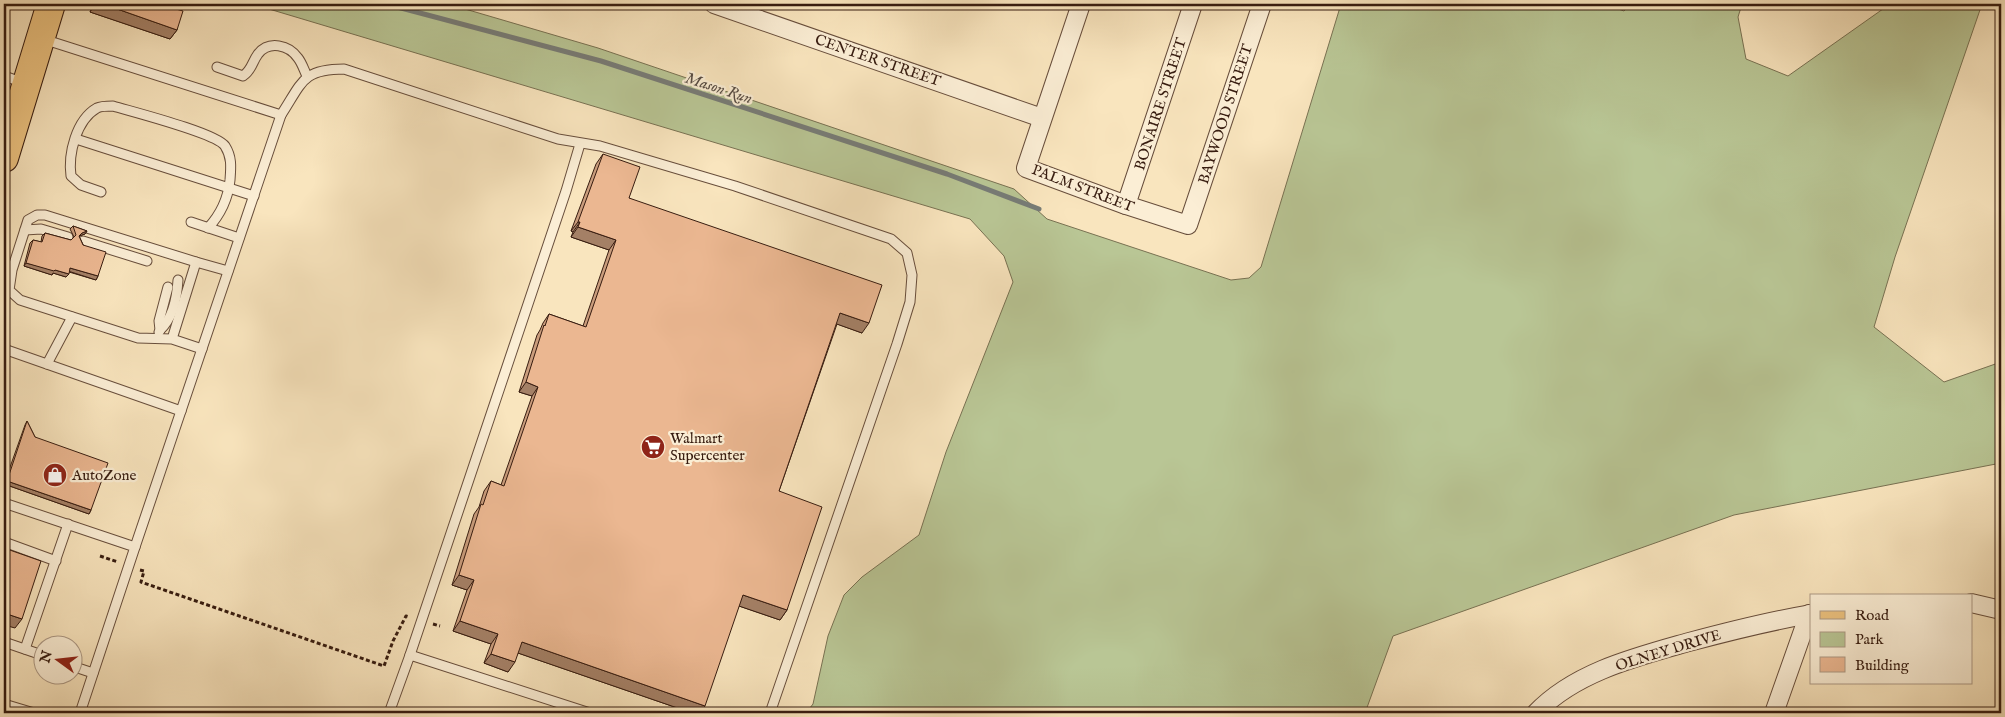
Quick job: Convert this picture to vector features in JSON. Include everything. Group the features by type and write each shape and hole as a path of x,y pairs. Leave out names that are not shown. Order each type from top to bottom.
{"main road":[{"path":"6,143 15,80 40,38 51,4"}],"street":[{"name":"CENTER STREET","path":"714,4 1042,118"},
{"name":"PALM STREET","path":"1081,4 1026,168 1126,205 1188,225"},
{"name":"BONAIRE STREET","path":"1126,205 1193,4"},
{"name":"BAYWOOD STREET","path":"1188,225 1262,4"},
{"path":"1972,603 2001,610"},
{"path":"1774,713 1810,614"},
{"name":"OLNEY DRIVE","path":"1536,713 1547,701 1592,674 1650,653 1752,624 1810,614"}],"lane":[{"path":"40,38 281,115"},
{"path":"217,67 243,76 250,71 259,52 272,45 284,46 298,57 306,76"},
{"path":"80,713 281,115 306,76 326,69 344,69 558,139 600,146 736,186 891,239 907,253 912,275 907,310 770,713"},
{"path":"101,192 81,185 71,176 70,164 76,139 85,118 98,107 113,106 209,136 224,144 231,160 229,188 224,203 218,217 208,228"},
{"path":"76,139 254,196"},
{"path":"389,713 422,620 566,191 580,144"},
{"path":"202,349 172,339 138,338 20,300 9,290 12,270 28,220 36,215 45,214 228,272"},
{"path":"191,222 239,238"},
{"path":"25,230 40,229 69,233"},
{"path":"84,237 149,257"},
{"path":"172,339 196,262"},
{"path":"154,338 168,323 177,291 178,280"},
{"path":"160,330 159,321 168,287"},
{"path":"47,364 72,317"},
{"path":"4,349 181,411"},
{"path":"4,503 135,547"},
{"path":"25,649 68,524"},
{"path":"4,542 56,560"},
{"path":"4,642 32,651"},
{"path":"410,655 590,713"},
{"path":"82,669 93,673"},
{"path":"4,704 34,713"}],"path":[{"path":"100,556 144,571 141,582 384,666 393,641 406,616 440,626"}],"green space":[{"path":"259,4 448,4 598,48 1014,189 1047,219 1231,280 1249,278 1261,267 1341,4 1604,4 1624,11 1630,4 1742,4 1738,17 1746,59 1788,76 1890,4 1982,4 1895,257 1874,327 1944,382 2001,362 2001,463 1734,515 1393,636 1365,713 806,713 813,704 828,636 844,595 862,577 919,535 946,452 1013,282 1004,256 970,219 259,6"}],"building":[{"path":"103,4 174,4 178,5 176,9 183,11 177,30"},
{"name":"Walmart Supercenter","path":"603,154 640,167 629,198 882,285 869,323 840,313 779,491 822,507 787,610 743,595 705,706 522,642 515,662 491,654 498,634 460,621 474,580 459,575 481,504 483,505 491,481 504,486 538,387 526,382 544,325 549,314 586,327 616,240 578,227 580,222 578,222"},
{"path":"73,226 87,231 79,236 83,245 106,252 98,276 70,268 69,274 26,263 33,240 42,242 45,233 71,240 76,235"},
{"name":"AutoZone","path":"27,421 35,437 108,463 91,510 7,481"},
{"path":"4,548 41,561 22,619 4,613"}],"waterway":[{"name":"Mason Run","path":"386,4 601,61 947,174 1039,209"}],"place":[{"name":"Walmart Supercenter","path":"653,447"},
{"name":"AutoZone","path":"55,475"}]}
